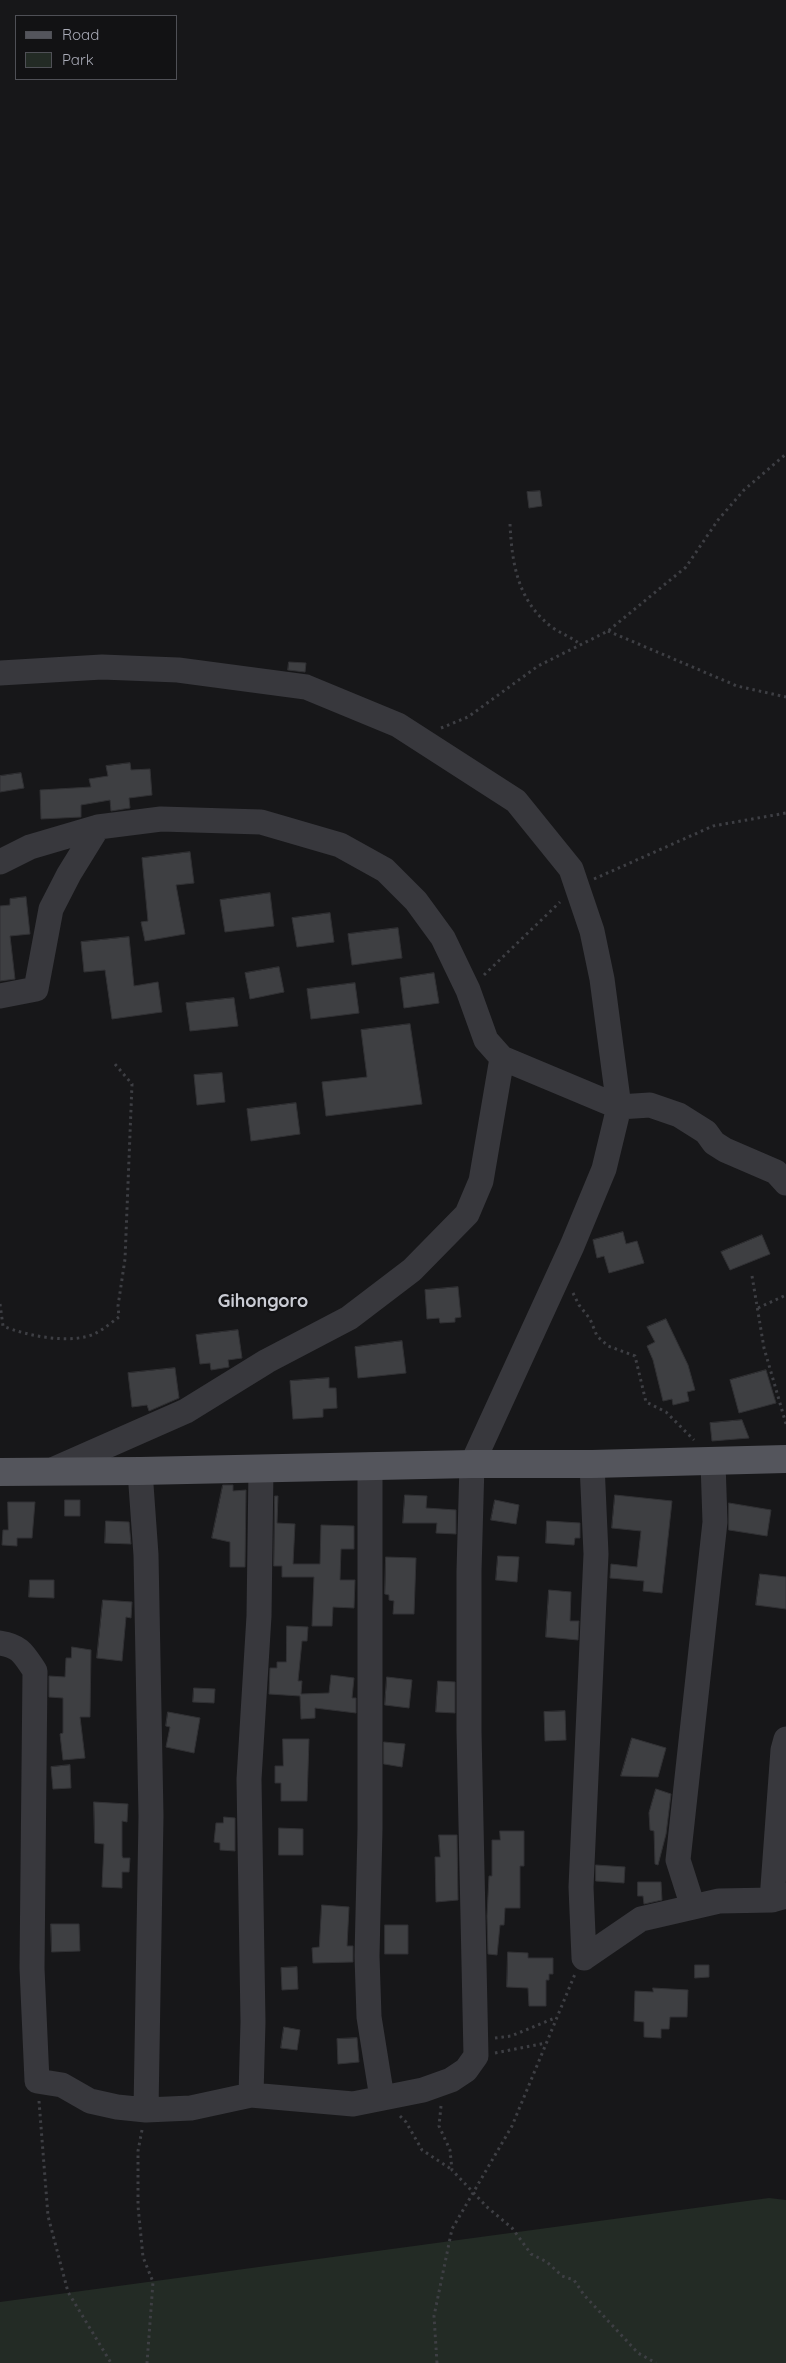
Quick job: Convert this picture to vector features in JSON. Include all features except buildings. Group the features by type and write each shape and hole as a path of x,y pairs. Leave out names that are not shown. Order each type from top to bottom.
{"main road":[{"path":"0,1472 472,1464 782,1462"}],"street":[{"path":"0,673 102,667 178,670 306,687 398,726 516,801 571,869 577,886 592,931 602,979 619,1107 604,1169 562,1269 472,1464 469,1582 469,1731 474,2059 466,2070 452,2080 423,2090 352,2104 251,2096 190,2108 146,2110 117,2107 90,2100 62,2085 37,2081 32,1968 35,1671 23,1654 13,1645 0,1643"},
{"path":"0,862 30,847 98,827 161,819 261,822 340,845 385,870 416,901 443,938 468,990 486,1040 502,1058 619,1107 650,1105 678,1115 706,1132 714,1143 725,1150 776,1172 786,1183"},
{"path":"0,996 36,989 51,909 69,874 98,827"},
{"path":"50,1471 186,1411 267,1361 349,1318 412,1270 467,1214 481,1181 502,1058"},
{"path":"693,1907 678,1860 715,1522 712,1462"},
{"path":"584,1958 581,1887 596,1554 592,1464"},
{"path":"370,1466 370,1829 367,1956 369,2017 382,2098"},
{"path":"251,2096 253,2022 249,1779 259,1616 261,1469"},
{"path":"140,1471 146,1555 151,1816 146,2110"},
{"path":"584,1958 641,1919 719,1901 779,1898 783,1750 786,1739"}],"path":[{"path":"432,728 441,728 468,717 538,666 568,653 580,644 608,631 686,568 724,512 744,490 786,454"},
{"path":"510,524 512,558 519,584 537,613 554,629 571,636 580,644"},
{"path":"608,631 737,686 786,697"},
{"path":"468,990 577,886 713,826 786,813"},
{"path":"0,1304 3,1326 20,1333 66,1339 95,1333 119,1317 118,1306 126,1259 132,1084 114,1063"},
{"path":"562,1269 579,1305 590,1319 597,1336 608,1346 635,1356 646,1402 666,1412 712,1462"},
{"path":"752,1276 764,1348 786,1424"},
{"path":"758,1308 786,1295"},
{"path":"437,2363 434,2316 452,2229 512,2126 570,1983 584,1958"},
{"path":"474,2059 488,2038 511,2036 556,2018"},
{"path":"474,2059 546,2043"},
{"path":"37,2081 48,2216 68,2292 111,2363"},
{"path":"382,2098 406,2122 422,2150 452,2170 473,2190 487,2207 512,2228 531,2254 547,2262 562,2276 574,2280 584,2296 638,2353 656,2363"},
{"path":"441,2105 439,2126 450,2150 452,2170"},
{"path":"146,2110 138,2150 138,2206 143,2257 153,2282 147,2363"}],"green space":[{"path":"769,2198 786,2200 786,2363 0,2363 0,2302"}],"district":[{"name":"Gihongoro","path":"263,1302"}]}
